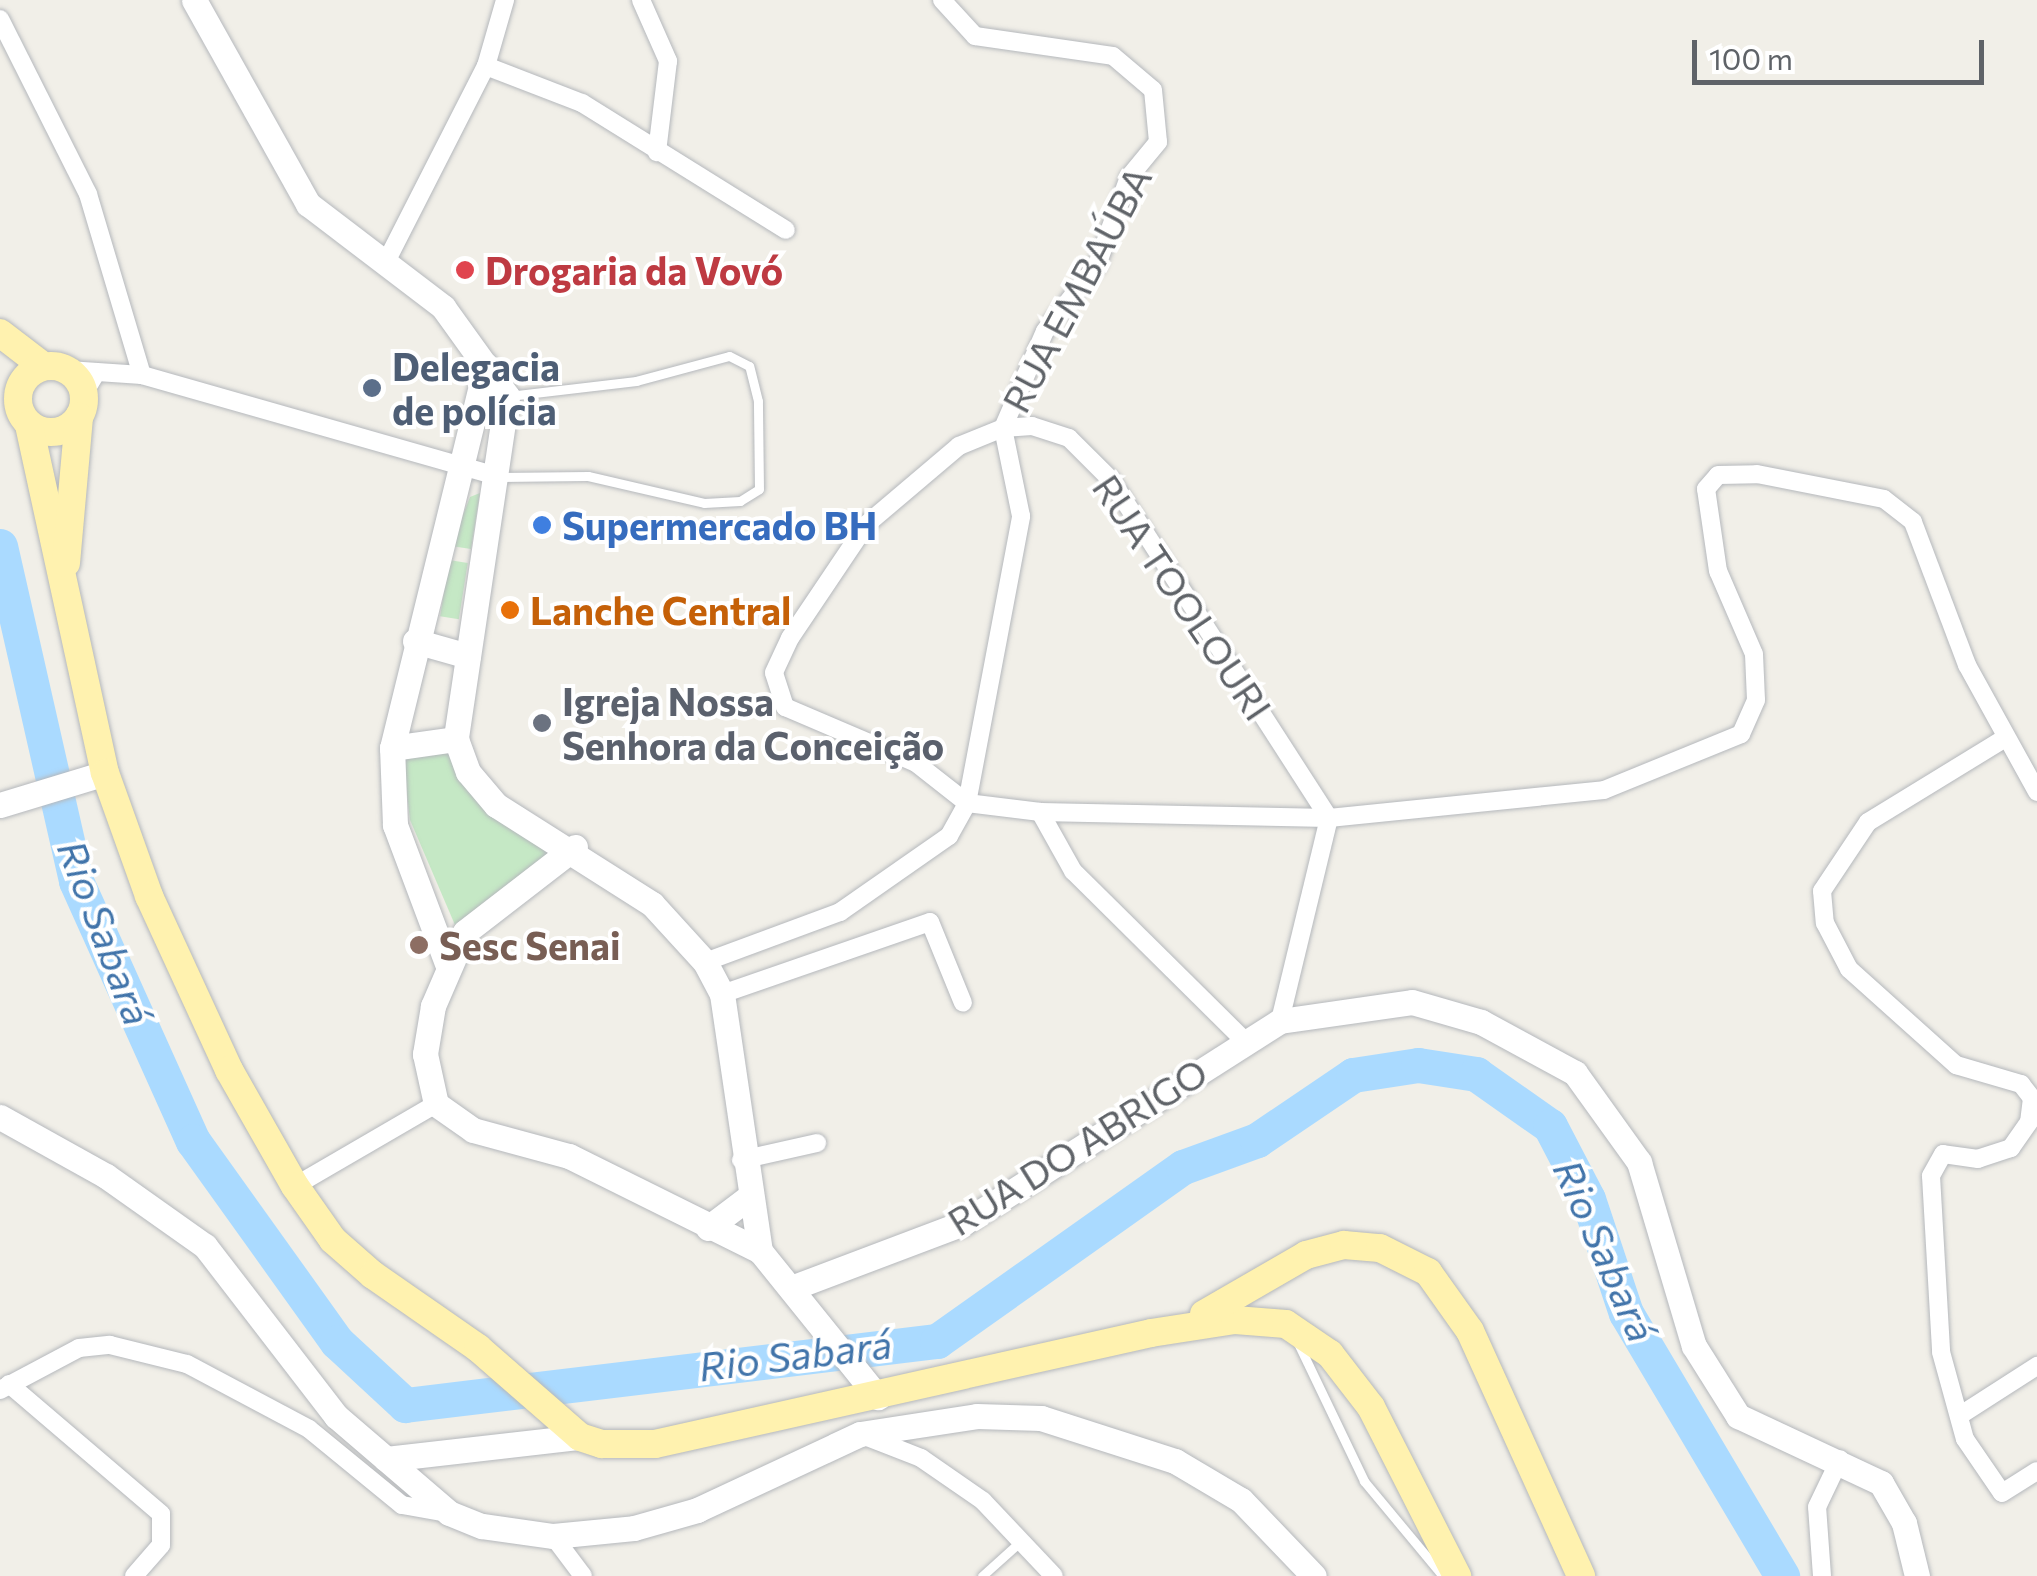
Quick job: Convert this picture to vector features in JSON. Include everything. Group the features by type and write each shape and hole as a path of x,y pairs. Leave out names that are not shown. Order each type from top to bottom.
{"main road":[{"path":"0,333 65,384"},
{"path":"30,424 61,431 65,384"},
{"path":"65,384 19,405 30,424 64,594 93,776 228,1070 295,1186 347,1252 478,1348 580,1437 655,1444 871,1386 1152,1333 1235,1320 1290,1326 1330,1354 1371,1406 1457,1576"},
{"path":"64,594 65,384"},
{"path":"1152,1333 1276,1277 1306,1255 1344,1245 1380,1248 1428,1272 1470,1331 1580,1576"},
{"path":"1276,1277 1290,1326"}],"street":[{"path":"194,0 308,204 443,307 507,396 500,477 456,739 496,805 575,847 652,904 705,962 722,994 741,1160 760,1251"},
{"path":"386,262 486,66 505,0"},
{"path":"640,0 668,61 657,152"},
{"name":"RUA EMBAÚBA","path":"942,0 974,36 1113,56 1153,90 1158,142 1129,177 1096,264 1045,331 1003,428 959,446 866,525 790,638 774,672 785,707 902,755 966,803"},
{"path":"0,19 88,194 142,374"},
{"path":"486,66 582,103 786,230"},
{"path":"448,966 395,825 392,748 415,641 463,470 486,364"},
{"path":"65,384 142,374 463,470 500,477"},
{"path":"705,962 840,912 908,872 949,836 966,803 1021,516 1003,428"},
{"name":"RUA TOOLOURI","path":"1003,428 1069,438 1111,480 1329,818"},
{"path":"966,803 1040,812 1329,818 1604,790 1740,734 1756,700 1754,654 1718,571 1706,489 1718,475 1757,474 1884,499 1913,522 2002,740 2037,792"},
{"path":"415,641 468,656"},
{"path":"392,748 456,739"},
{"path":"2002,740 1868,822 1822,890 1825,923 1849,969 1956,1065 2021,1084 2032,1098 2030,1122 2011,1148 1978,1159 1943,1154 1931,1176 1941,1352 1959,1416 1976,1462 2002,1492 2037,1471"},
{"path":"8,802 93,776"},
{"path":"1040,812 1073,871 1246,1042"},
{"path":"1329,818 1280,1021 1412,1002 1480,1022 1575,1073 1639,1162 1694,1346 1738,1416 1840,1459 1881,1483 1904,1522 1918,1576"},
{"path":"575,847 465,932 448,966 425,1054 436,1104 473,1130 568,1156 760,1251 871,1386"},
{"path":"722,994 930,922 963,1003"},
{"name":"RUA DO ABRIGO","path":"794,1288 963,1223 1280,1021"},
{"path":"295,1186 436,1104"},
{"path":"0,1118 106,1176 205,1246 336,1416 449,1513"},
{"path":"741,1160 817,1143"},
{"path":"708,1228 749,1197"},
{"path":"134,1576 162,1545 161,1514 4,1387 79,1348 110,1345 187,1364 309,1429 402,1505 552,1536 697,1510 860,1434 977,1416 1099,1430 1241,1500 1314,1576"},
{"path":"1959,1416 2037,1366"},
{"path":"860,1434 921,1458 1024,1538 1054,1576"},
{"path":"386,1459 580,1437"},
{"path":"1822,1576 1818,1507 1840,1459"},
{"path":"552,1536 583,1576"}],"lane":[{"path":"500,477 588,476 704,502 740,502 759,490 758,401 748,366 730,356 636,381 507,396"},
{"path":"1290,1326 1314,1389 1364,1481 1443,1576"},
{"path":"982,1576 1024,1538"}],"green space":[{"path":"480,493 471,549 451,546 470,497"},
{"path":"449,560 468,563 459,619 440,616"},
{"path":"452,744 553,853 455,925 410,820 403,759"}],"waterway":[{"name":"Rio Sabará","path":"0,546 76,881 193,1141 337,1342 405,1405 937,1341 1183,1167 1257,1140 1353,1075 1418,1065 1476,1074 1550,1126 1588,1199 1626,1313 1782,1576"}],"place":[{"name":"Drogaria da Vovó","path":"465,270"},
{"name":"Delegacia de polícia","path":"372,388"},
{"name":"Supermercado BH","path":"542,525"},
{"name":"Lanche Central","path":"510,610"},
{"name":"Igreja Nossa Senhora da Conceição","path":"542,723"},
{"name":"Sesc Senai","path":"419,945"}]}
